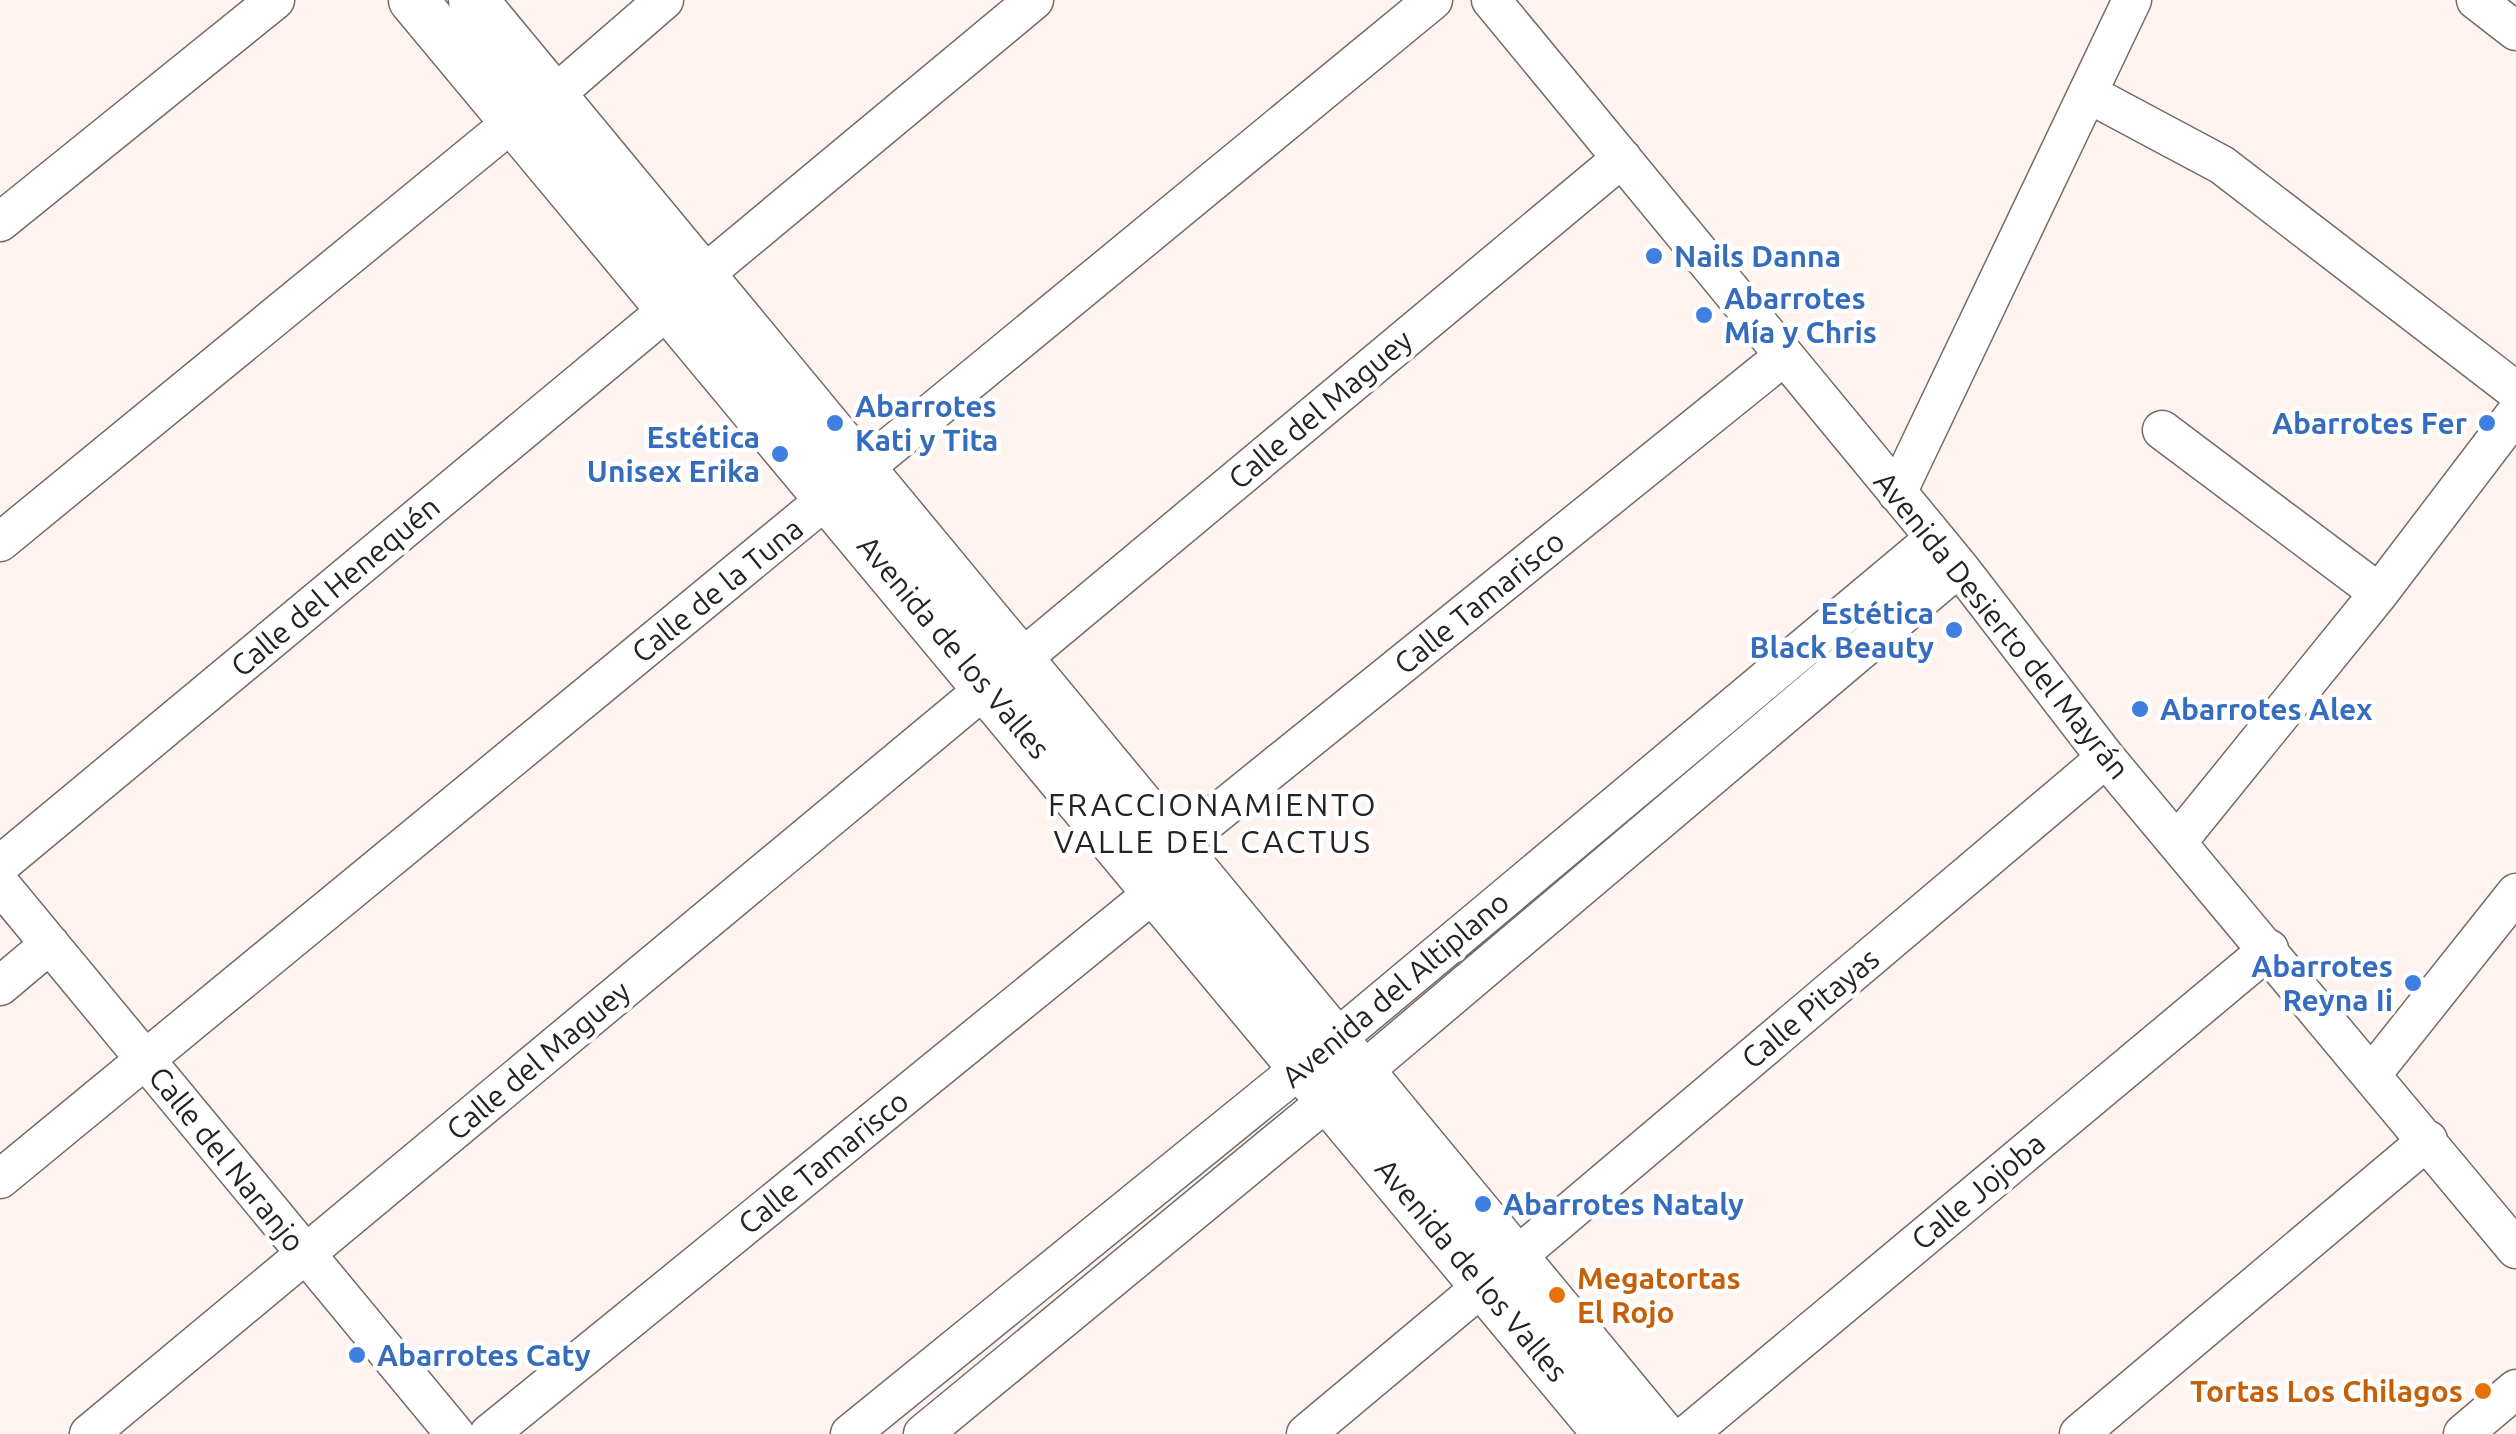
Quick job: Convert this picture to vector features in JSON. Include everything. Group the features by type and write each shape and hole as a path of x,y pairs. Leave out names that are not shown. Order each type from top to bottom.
{"street":[{"path":"0,222 275,0"},
{"name":"Avenida de los Valles","path":"414,0 489,53 1499,1272 1660,1434"},
{"name":"Avenida de los Valles","path":"473,0 489,53"},
{"path":"0,542 664,0"},
{"name":"Calle del Henequén","path":"0,865 1034,0"},
{"name":"Calle de la Tuna","path":"0,1179 1433,0"},
{"name":"Avenida Desierto del Mayrán","path":"1491,0 1959,568 2106,758 2269,948 2516,1248"},
{"path":"1898,493 2132,0"},
{"path":"2476,0 2516,31"},
{"path":"2090,94 2222,164 2516,391"},
{"name":"Calle del Maguey","path":"89,1434 1622,158"},
{"name":"Calle Tamarisco","path":"489,1434 1784,356"},
{"path":"2178,841 2379,593 2516,413"},
{"path":"2162,430 2379,593"},
{"name":"Avenida del Altiplano","path":"923,1434 1934,539"},
{"name":"Avenida del Altiplano","path":"850,1434 1332,1070 1959,568"},
{"name":"Calle Pitayas","path":"1306,1434 2106,758"},
{"name":"Calle del Naranjo","path":"0,884 455,1434"},
{"path":"2372,1074 2516,893"},
{"path":"0,986 50,944"},
{"name":"Calle Jojoba","path":"1688,1434 2269,948"},
{"path":"2079,1434 2428,1140"},
{"name":"Avenida de los Valles","path":"1499,1272 1608,1434"},
{"path":"2463,1434 2516,1390"}],"place":[{"name":"Nails Danna","path":"1654,256"},
{"name":"Abarrotes Mía y Chris","path":"1704,315"},
{"name":"Abarrotes Kati y Tita","path":"835,423"},
{"name":"Abarrotes Fer","path":"2487,423"},
{"name":"Estética Unisex Erika","path":"780,454"},
{"name":"Estética Black Beauty","path":"1954,630"},
{"name":"Abarrotes Alex","path":"2140,709"},
{"name":"Abarrotes Reyna Ii","path":"2413,983"},
{"name":"Abarrotes Nataly","path":"1483,1204"},
{"name":"Megatortas El Rojo","path":"1557,1295"},
{"name":"Abarrotes Caty","path":"357,1355"},
{"name":"Tortas Los Chilagos","path":"2483,1391"}],"district":[{"name":"FRACCIONAMIENTO VALLE DEL CACTUS","path":"1213,822"}]}
